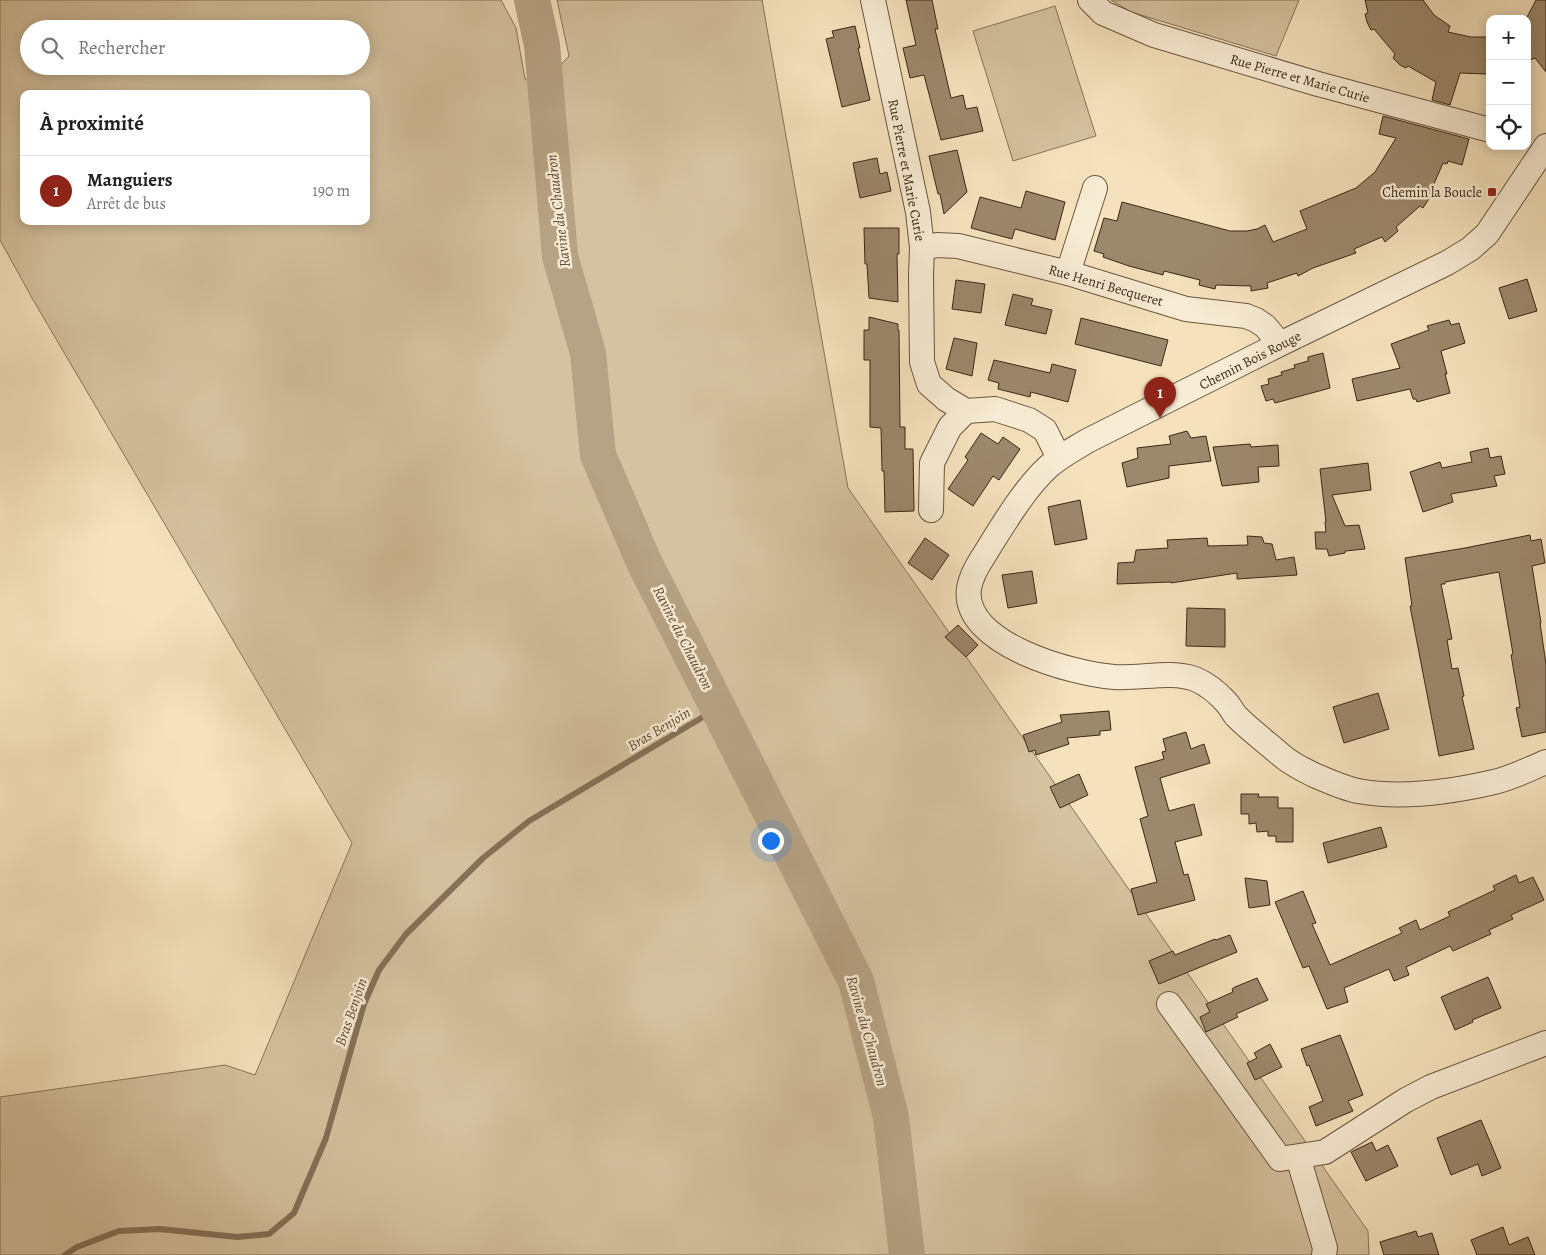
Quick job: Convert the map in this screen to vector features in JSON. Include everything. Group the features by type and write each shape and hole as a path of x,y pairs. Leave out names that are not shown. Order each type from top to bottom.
{"street":[{"name":"Rue Pierre et Marie Curie","path":"873,0 918,212 922,248 922,362 928,384 946,399 966,411"},
{"name":"Rue Pierre et Marie Curie","path":"1090,0 1103,13 1154,35 1318,84 1486,129"},
{"path":"1531,141 1546,145"},
{"name":"Chemin Bois Rouge","path":"1546,145 1487,234 1470,249 1447,263 1280,344 1088,441 1059,458 1048,467 1028,490 976,567 969,588 970,602 981,623 989,632 1011,646 1042,661 1088,673 1115,677 1176,676 1193,678 1207,685 1226,702 1236,715 1290,763 1331,783 1357,791 1404,794 1432,793 1494,782 1546,762"},
{"path":"1068,273 1095,188"},
{"name":"Rue Henri Becqueret","path":"922,248 937,245 958,246 1068,273 1186,309 1246,316 1265,326 1280,344"},
{"path":"931,510 932,463 950,427 966,411 995,409 1029,420 1045,430 1059,458"},
{"path":"1168,1004 1280,1159 1325,1152 1406,1100 1431,1087 1546,1043"},
{"path":"1298,1157 1324,1248 1324,1255"}],"shaded area":[{"path":"0,0 501,0 516,28 525,79 545,82 569,56 557,0 762,0 848,488 1368,1231 1369,1255 0,1255 0,1097 225,1065 255,1075 352,843 32,298 0,240"},
{"path":"1111,0 1299,0 1276,56 1131,12"},
{"path":"1055,6 1096,136 1013,161 973,31"}],"building":[{"path":"906,0 932,0 938,29 935,29 951,98 963,95 966,109 977,107 983,131 941,140 924,75 910,78 903,48 916,45"},
{"path":"1365,0 1423,0 1434,15 1450,26 1448,32 1471,37 1486,37 1486,74 1460,73 1450,105 1432,100 1436,82 1408,66 1406,68 1400,65 1393,58 1395,54 1374,29 1371,30 1365,14 1368,13"},
{"path":"1536,0 1546,0 1546,72 1535,58 1531,60 1531,15 1528,15"},
{"path":"855,26 870,100 842,107 826,39 834,37 832,31"},
{"path":"1383,116 1469,139 1462,165 1448,161 1447,164 1443,163 1430,193 1432,194 1423,208 1420,206 1396,227 1398,231 1385,242 1382,237 1354,249 1356,253 1313,268 1298,276 1297,273 1267,283 1268,288 1251,291 1251,286 1216,285 1215,289 1199,285 1200,280 1164,271 1163,275 1129,266 1103,257 1104,254 1094,251 1104,218 1117,221 1122,202 1230,231 1247,231 1265,225 1273,242 1307,229 1300,211 1356,188 1375,172 1396,138 1379,134"},
{"path":"957,150 967,192 944,214 929,156"},
{"path":"877,158 880,174 887,172 891,191 860,198 853,163"},
{"path":"1026,191 1065,202 1055,240 1015,229 1012,239 971,228 980,197 1021,208"},
{"path":"864,228 899,228 899,254 897,254 898,302 869,298 867,264 865,264"},
{"path":"1527,279 1537,311 1509,319 1499,288"},
{"path":"956,280 985,284 981,313 952,309"},
{"path":"1013,294 1033,299 1031,305 1052,310 1046,334 1005,325"},
{"path":"869,317 898,324 900,427 905,427 905,449 913,449 914,511 885,512 881,428 870,427 870,360 864,360 864,330 869,330"},
{"path":"1081,318 1168,340 1161,366 1075,344"},
{"path":"1449,320 1451,325 1459,323 1465,343 1441,351 1450,393 1417,402 1416,399 1413,399 1410,389 1357,401 1352,379 1400,368 1391,344 1429,330 1427,326"},
{"path":"954,338 977,343 972,376 946,369"},
{"path":"1323,353 1330,388 1275,403 1273,399 1266,401 1261,386 1269,384 1268,379 1282,375 1281,372 1295,368 1294,365 1308,361 1308,357"},
{"path":"994,360 1050,373 1052,364 1076,370 1068,402 1031,392 1030,397 998,389 999,383 988,380"},
{"path":"1187,431 1191,438 1206,436 1211,461 1169,466 1169,478 1127,487 1122,463 1138,458 1137,448 1171,444 1169,436"},
{"path":"981,433 998,444 1003,437 1020,449 999,480 993,476 973,506 948,489 968,460 965,457"},
{"path":"1250,444 1251,447 1278,445 1279,466 1258,467 1259,482 1222,486 1213,447"},
{"path":"1488,448 1490,458 1501,456 1505,474 1494,476 1497,486 1451,494 1453,502 1423,512 1410,472 1440,462 1442,468 1472,462 1470,452"},
{"path":"1368,463 1371,490 1332,495 1345,526 1359,525 1365,549 1345,551 1345,553 1329,556 1327,549 1316,549 1315,532 1326,532 1320,469"},
{"path":"1080,500 1087,539 1055,545 1048,507"},
{"path":"1530,535 1531,541 1541,539 1545,563 1532,566 1546,664 1546,732 1522,737 1516,708 1520,707 1511,655 1513,654 1499,572 1445,582 1445,584 1441,584 1452,639 1447,640 1452,669 1458,668 1464,696 1462,697 1474,749 1439,756 1410,606 1412,606 1405,558"},
{"path":"1247,536 1262,537 1264,543 1272,544 1276,560 1294,557 1297,575 1237,579 1237,573 1171,583 1117,584 1118,563 1134,562 1136,550 1168,548 1167,540 1207,538 1208,546 1248,545"},
{"path":"925,538 949,555 932,580 908,563"},
{"path":"1032,571 1037,603 1008,608 1002,575"},
{"path":"1187,608 1225,609 1225,647 1186,646"},
{"path":"958,625 978,645 966,657 945,637"},
{"path":"1378,693 1389,729 1344,743 1333,707"},
{"path":"1109,711 1111,730 1100,731 1100,735 1067,738 1069,744 1036,755 1035,750 1029,752 1023,735 1062,722 1060,715"},
{"path":"1186,732 1191,749 1204,744 1210,763 1160,778 1169,811 1194,804 1202,835 1175,842 1184,875 1188,874 1195,900 1138,915 1131,889 1157,882 1140,819 1148,816 1135,767 1164,759 1162,752 1166,751 1163,739"},
{"path":"1079,774 1088,795 1060,808 1050,787"},
{"path":"1241,794 1259,794 1258,797 1278,797 1278,808 1293,808 1293,842 1276,842 1276,836 1268,836 1268,831 1257,832 1256,823 1249,824 1249,814 1241,814"},
{"path":"1381,827 1387,847 1328,863 1323,843"},
{"path":"1516,875 1519,883 1533,877 1544,900 1511,915 1513,919 1489,930 1491,934 1453,951 1450,946 1406,967 1409,975 1394,981 1389,969 1344,988 1348,1002 1327,1009 1309,966 1303,968 1275,902 1303,891 1316,923 1312,924 1330,965 1402,933 1399,928 1416,920 1420,930 1450,916 1448,912 1495,890 1493,886"},
{"path":"1245,878 1267,881 1270,905 1249,908"},
{"path":"1230,935 1237,952 1159,984 1149,961 1173,951 1175,955"},
{"path":"1488,977 1501,1008 1472,1020 1473,1022 1455,1030 1441,997"},
{"path":"1257,978 1268,1000 1236,1014 1238,1017 1206,1032 1200,1017 1210,1012 1206,1004 1233,992 1232,989 1235,987"},
{"path":"1340,1035 1363,1095 1348,1101 1353,1111 1316,1126 1309,1107 1323,1101 1301,1049"},
{"path":"1270,1044 1282,1067 1255,1080 1247,1063 1257,1058 1254,1053"},
{"path":"1481,1120 1501,1168 1482,1176 1478,1164 1451,1175 1437,1138"},
{"path":"1372,1142 1376,1151 1388,1145 1398,1166 1366,1181 1351,1152"},
{"path":"1503,1227 1509,1245 1528,1237 1535,1255 1477,1255 1471,1240"},
{"path":"1416,1231 1418,1237 1432,1233 1439,1255 1384,1255 1380,1242"}],"waterway":[{"name":"Ravine du Chaudron","path":"532,0 542,45 560,256 588,353 598,455 644,562 856,981 891,1117 907,1255"},
{"name":"Bras Benjoin","path":"65,1255 77,1247 119,1231 160,1229 237,1237 269,1234 294,1213 326,1138 364,1004 379,970 406,934 483,858 529,821 718,708"}],"place":[{"name":"Chemin la Boucle","path":"1492,192"},
{"name":"Manguiers","path":"1160,418"}]}
